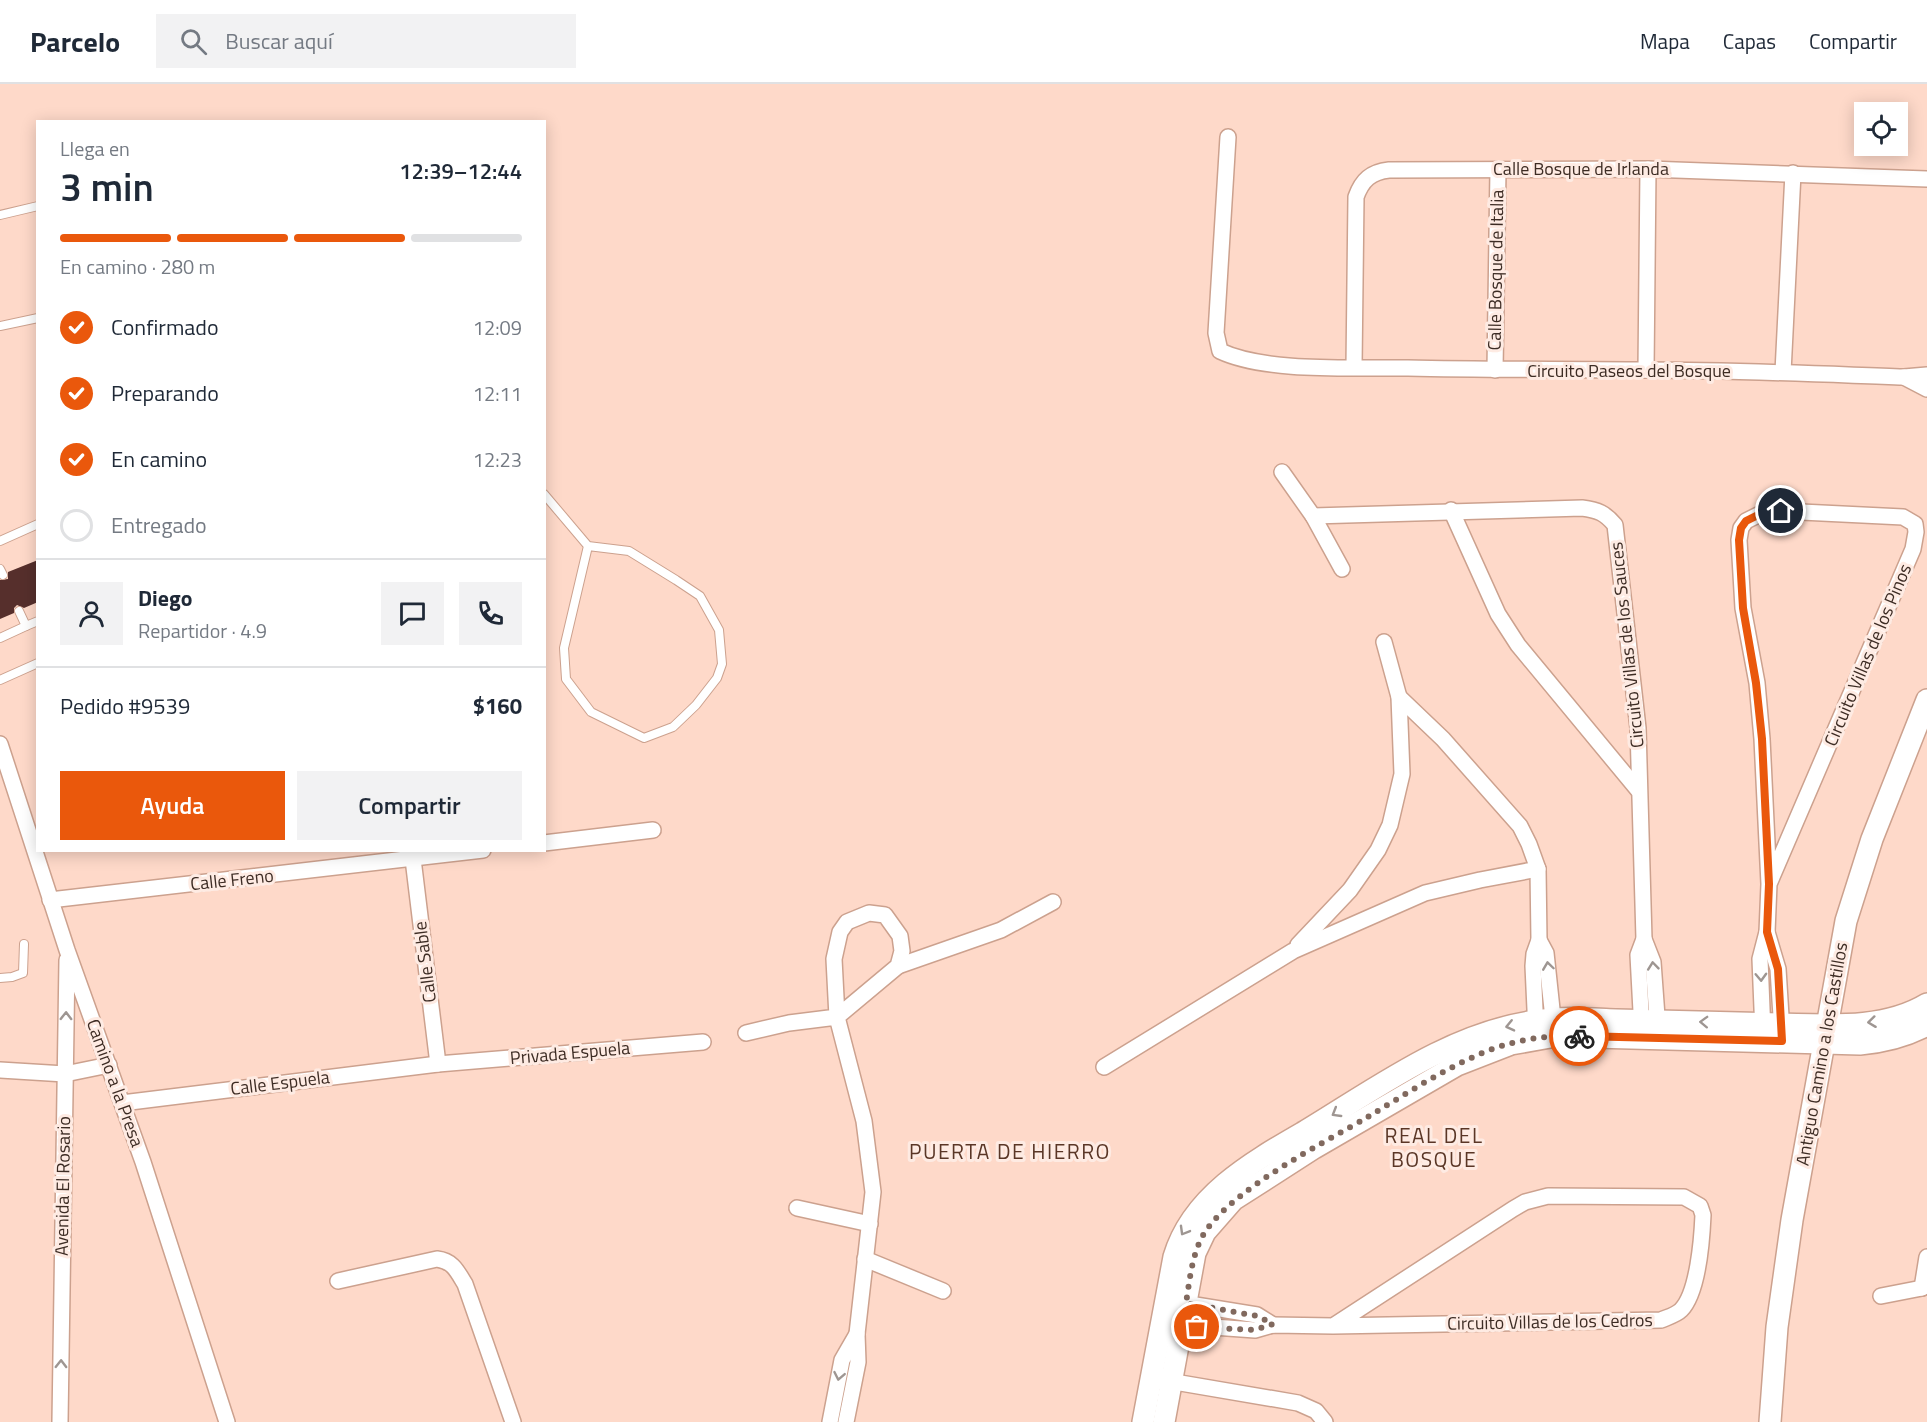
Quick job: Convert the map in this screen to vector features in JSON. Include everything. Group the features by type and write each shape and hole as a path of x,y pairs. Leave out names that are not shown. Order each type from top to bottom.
{"street":[{"name":"Circuito Paseos del Bosque","path":"1228,137 1216,333 1220,351 1266,365 1495,370 1646,369 1783,372 1926,379"},
{"name":"Calle Bosque de Italia","path":"1495,370 1498,169"},
{"name":"Calle Bosque de Irlanda","path":"1354,367 1356,197 1359,187 1369,176 1389,170 1648,169 1927,179"},
{"path":"1646,369 1648,169"},
{"path":"1783,372 1793,173"},
{"path":"1282,472 1313,516 1342,569"},
{"name":"Circuito Villas de los Sauces","path":"1313,516 1452,510 1582,508 1599,510 1607,515 1615,525 1636,708 1644,939 1653,962 1650,1029"},
{"name":"Circuito Villas de los Sauces","path":"1452,510 1498,614 1518,645 1638,790"},
{"name":"Circuito Villas de los Pinos","path":"1769,884 1913,549 1915,524 1903,517 1764,512 1753,516 1741,528 1739,540 1741,590 1756,683 1769,884 1767,932 1760,959 1772,1033"},
{"path":"1293,951 1350,890 1378,850 1390,825 1402,774 1400,697 1384,642"},
{"path":"1400,697 1443,739 1520,826 1538,869 1539,940 1546,954 1545,1028"},
{"name":"Antiguo Camino a los Castillos","path":"1770,1422 1777,1327 1790,1232 1854,891 1927,700"},
{"name":"Camino a la Presa","path":"0,744 67,950 143,1162 227,1422"},
{"path":"546,843 653,830"},
{"name":"Calle Freno","path":"50,900 467,852"},
{"name":"Calle Sable","path":"413,859 438,1064"},
{"path":"1104,1067 1293,951 1425,893 1480,879 1538,869"},
{"path":"746,1033 789,1023 837,1017 898,966 1001,930 1053,902"},
{"path":"846,1422 858,1362 857,1334 873,1192 864,1121 837,1017 834,959 840,932 847,922 869,913 885,915 900,936 902,951 898,966"},
{"name":"Avenida El Rosario","path":"60,1422 67,950"},
{"path":"1826,1035 1904,1014 1927,1004"},
{"path":"1164,1422 1163,1380 1176,1302 1179,1238 1207,1199 1239,1173 1282,1145 1432,1056 1490,1031 1545,1028 1650,1029 1826,1035 1881,1042 1904,1036 1927,1025"},
{"name":"Privada Espuela","path":"438,1064 702,1042"},
{"name":"Calle Espuela","path":"122,1102 438,1064"},
{"path":"0,1070 65,1074 109,1065"},
{"name":"Circuito Villas de los Cedros","path":"1172,1324 1255,1330 1273,1324 1333,1326 1661,1320 1675,1315 1683,1308 1689,1297 1695,1279 1703,1215 1700,1206 1684,1197 1569,1195 1537,1197 1513,1209 1333,1326"},
{"path":"797,1208 870,1224"},
{"path":"1881,1296 1924,1288 1927,1257"},
{"path":"338,1281 437,1259 447,1261 456,1269 465,1284 513,1422"},
{"path":"865,1259 943,1291"},
{"name":"Circuito Villas de los Cedros","path":"1176,1302 1257,1316 1273,1324"},
{"path":"830,1422 842,1360 857,1334"},
{"path":"1143,1422 1163,1380"},
{"path":"1163,1380 1298,1403 1316,1411 1325,1422"}],"lane":[{"path":"0,215 36,206"},
{"path":"0,326 36,318"},
{"path":"546,496 588,546 629,551 700,596 719,630 722,664 717,678 690,711 673,727 661,734 644,738 591,712 566,679 564,648 588,546"},
{"path":"0,541 36,528"},
{"path":"19,611 26,626"},
{"path":"0,638 36,622"},
{"path":"0,681 36,664"},
{"path":"0,978 23,973 24,944"}],"building":[{"path":"36,561 36,603 24,608 17,605 14,613 0,619 0,580 8,579 8,572"}],"way so far":[{"path":"1197,1327 1255,1330 1273,1324 1257,1316 1233,1310 1186,1303 1195,1253 1205,1232 1233,1200 1314,1148 1457,1065 1511,1044 1556,1035 1579,1036"}],"district":[{"name":"REAL DEL BOSQUE","path":"1434,1148"},
{"name":"PUERTA DE HIERRO","path":"1010,1152"}],"route":[{"path":"1579,1036 1782,1041 1778,969 1767,932 1769,884 1762,739 1756,683 1743,608 1739,540 1741,528 1753,516 1764,512 1781,511"}]}
